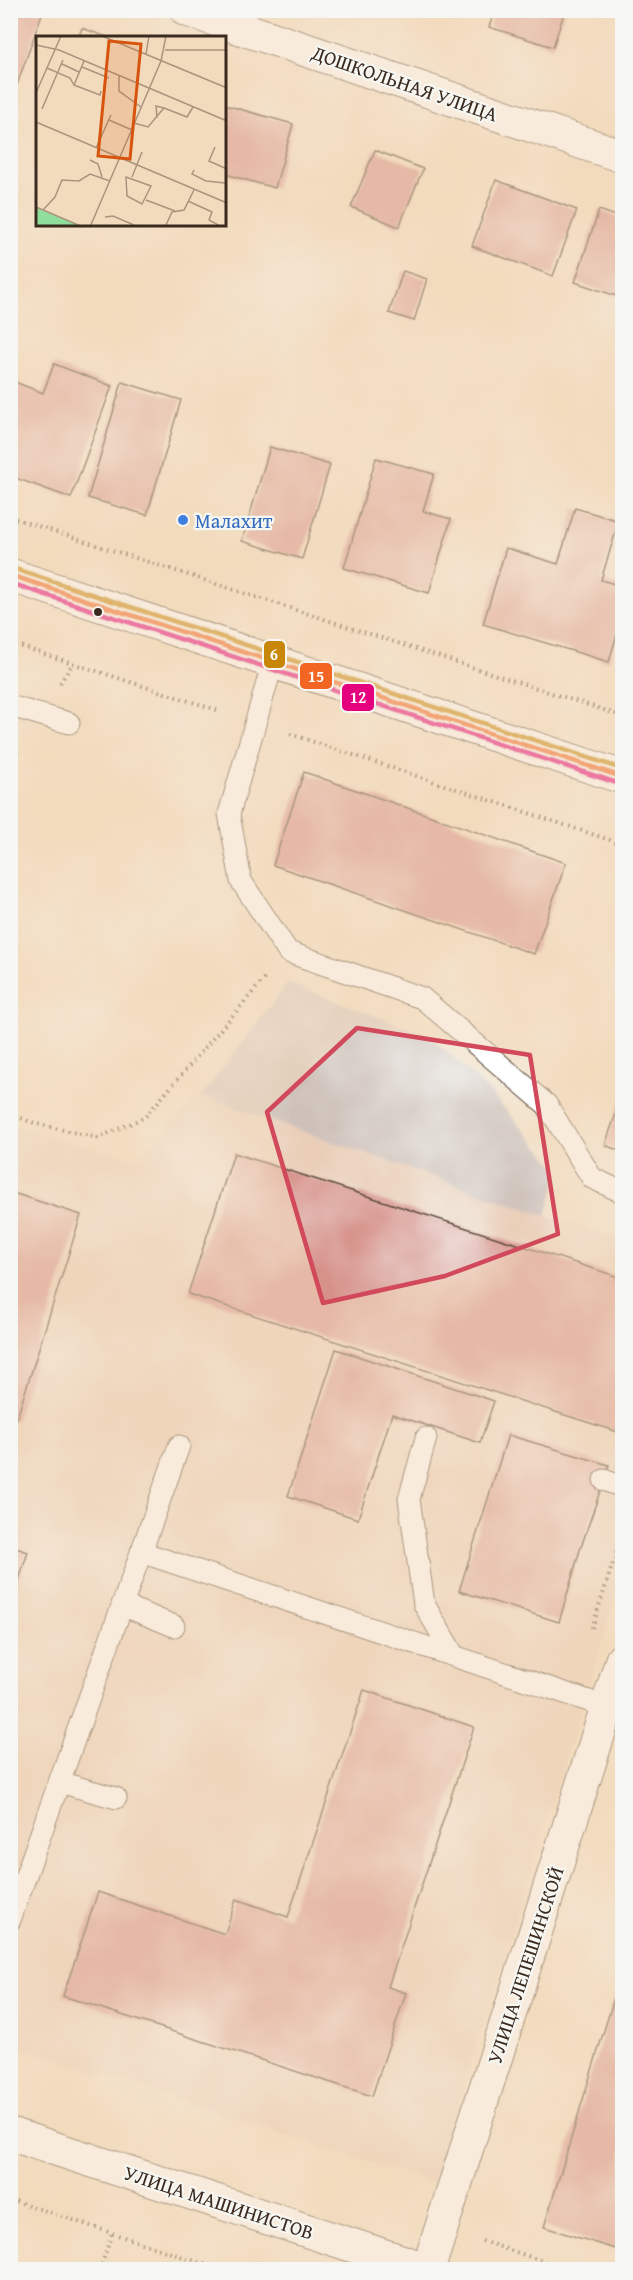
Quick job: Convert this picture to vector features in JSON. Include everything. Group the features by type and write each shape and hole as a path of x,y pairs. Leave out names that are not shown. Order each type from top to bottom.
{"street":[{"name":"ДОШКОЛЬНАЯ УЛИЦА","path":"187,10 226,16 622,156"},
{"path":"10,575 622,777"},
{"name":"УЛИЦА ЛЕПЕШИНСКОЙ","path":"428,2269 622,1659"},
{"name":"УЛИЦА МАШИНИСТОВ","path":"10,2134 428,2269"}],"lane":[{"path":"273,662 229,814 241,881 288,952 422,999 547,1105 592,1178 622,1192"},
{"path":"10,706 69,723"},
{"path":"426,1438 409,1499 424,1604 454,1656"},
{"path":"10,1920 179,1446"},
{"path":"141,1552 607,1707"},
{"path":"122,1605 174,1626"},
{"path":"59,1782 116,1798"}],"path":[{"path":"10,517 622,716"},
{"path":"573,827 622,844"},
{"path":"10,1114 37,1124 98,1138 145,1117 288,952"},
{"path":"10,2199 207,2267 222,2270"},
{"path":"100,2270 112,2233"}],"highlighted area":[{"path":"357,1028 530,1055 558,1234 445,1276 323,1303 267,1112"}],"shaded area":[{"path":"288,983 430,1036 489,1091 560,1171 546,1216 201,1096"},
{"path":"201,1096 546,1216 622,1239 622,1578 433,2183 11,2044 10,1126 137,1159"}],"building":[{"path":"10,10 43,11 12,99 10,98"},
{"path":"495,10 565,10 553,47 489,27"},
{"path":"82,28 104,36 79,36"},
{"path":"226,105 293,124 275,188 226,174"},
{"path":"375,150 423,169 399,227 351,207"},
{"path":"496,180 577,210 553,276 472,246"},
{"path":"599,210 622,218 622,298 575,282"},
{"path":"403,271 427,279 414,321 389,313"},
{"path":"54,364 112,386 71,498 10,476 10,380 43,393"},
{"path":"122,382 181,400 147,515 88,498"},
{"path":"270,447 330,465 302,559 242,541"},
{"path":"376,458 434,474 423,511 451,519 429,593 344,568"},
{"path":"575,508 619,521 601,580 622,586 622,617 609,662 483,624 506,548 558,564"},
{"path":"304,772 566,863 534,954 273,865"},
{"path":"622,1096 622,1152 605,1145"},
{"path":"234,1153 622,1278 622,1419 618,1432 188,1294"},
{"path":"10,1192 81,1215 16,1421 10,1420"},
{"path":"336,1349 494,1401 480,1443 392,1414 358,1519 288,1496"},
{"path":"508,1435 609,1465 580,1550 559,1622 459,1591"},
{"path":"10,1546 28,1552 11,1605 10,1605"},
{"path":"364,1690 474,1727 388,1987 406,1993 372,2096 63,1996 98,1892 225,1934 236,1899 288,1917"},
{"path":"614,1998 622,2001 622,2251 544,2227"}],"transit line":[{"name":"6","path":"12,568 622,769"},
{"name":"15","path":"10,575 622,777"},
{"name":"12","path":"10,583 620,784"}],"place":[{"name":"Малахит","path":"183,520"}]}
